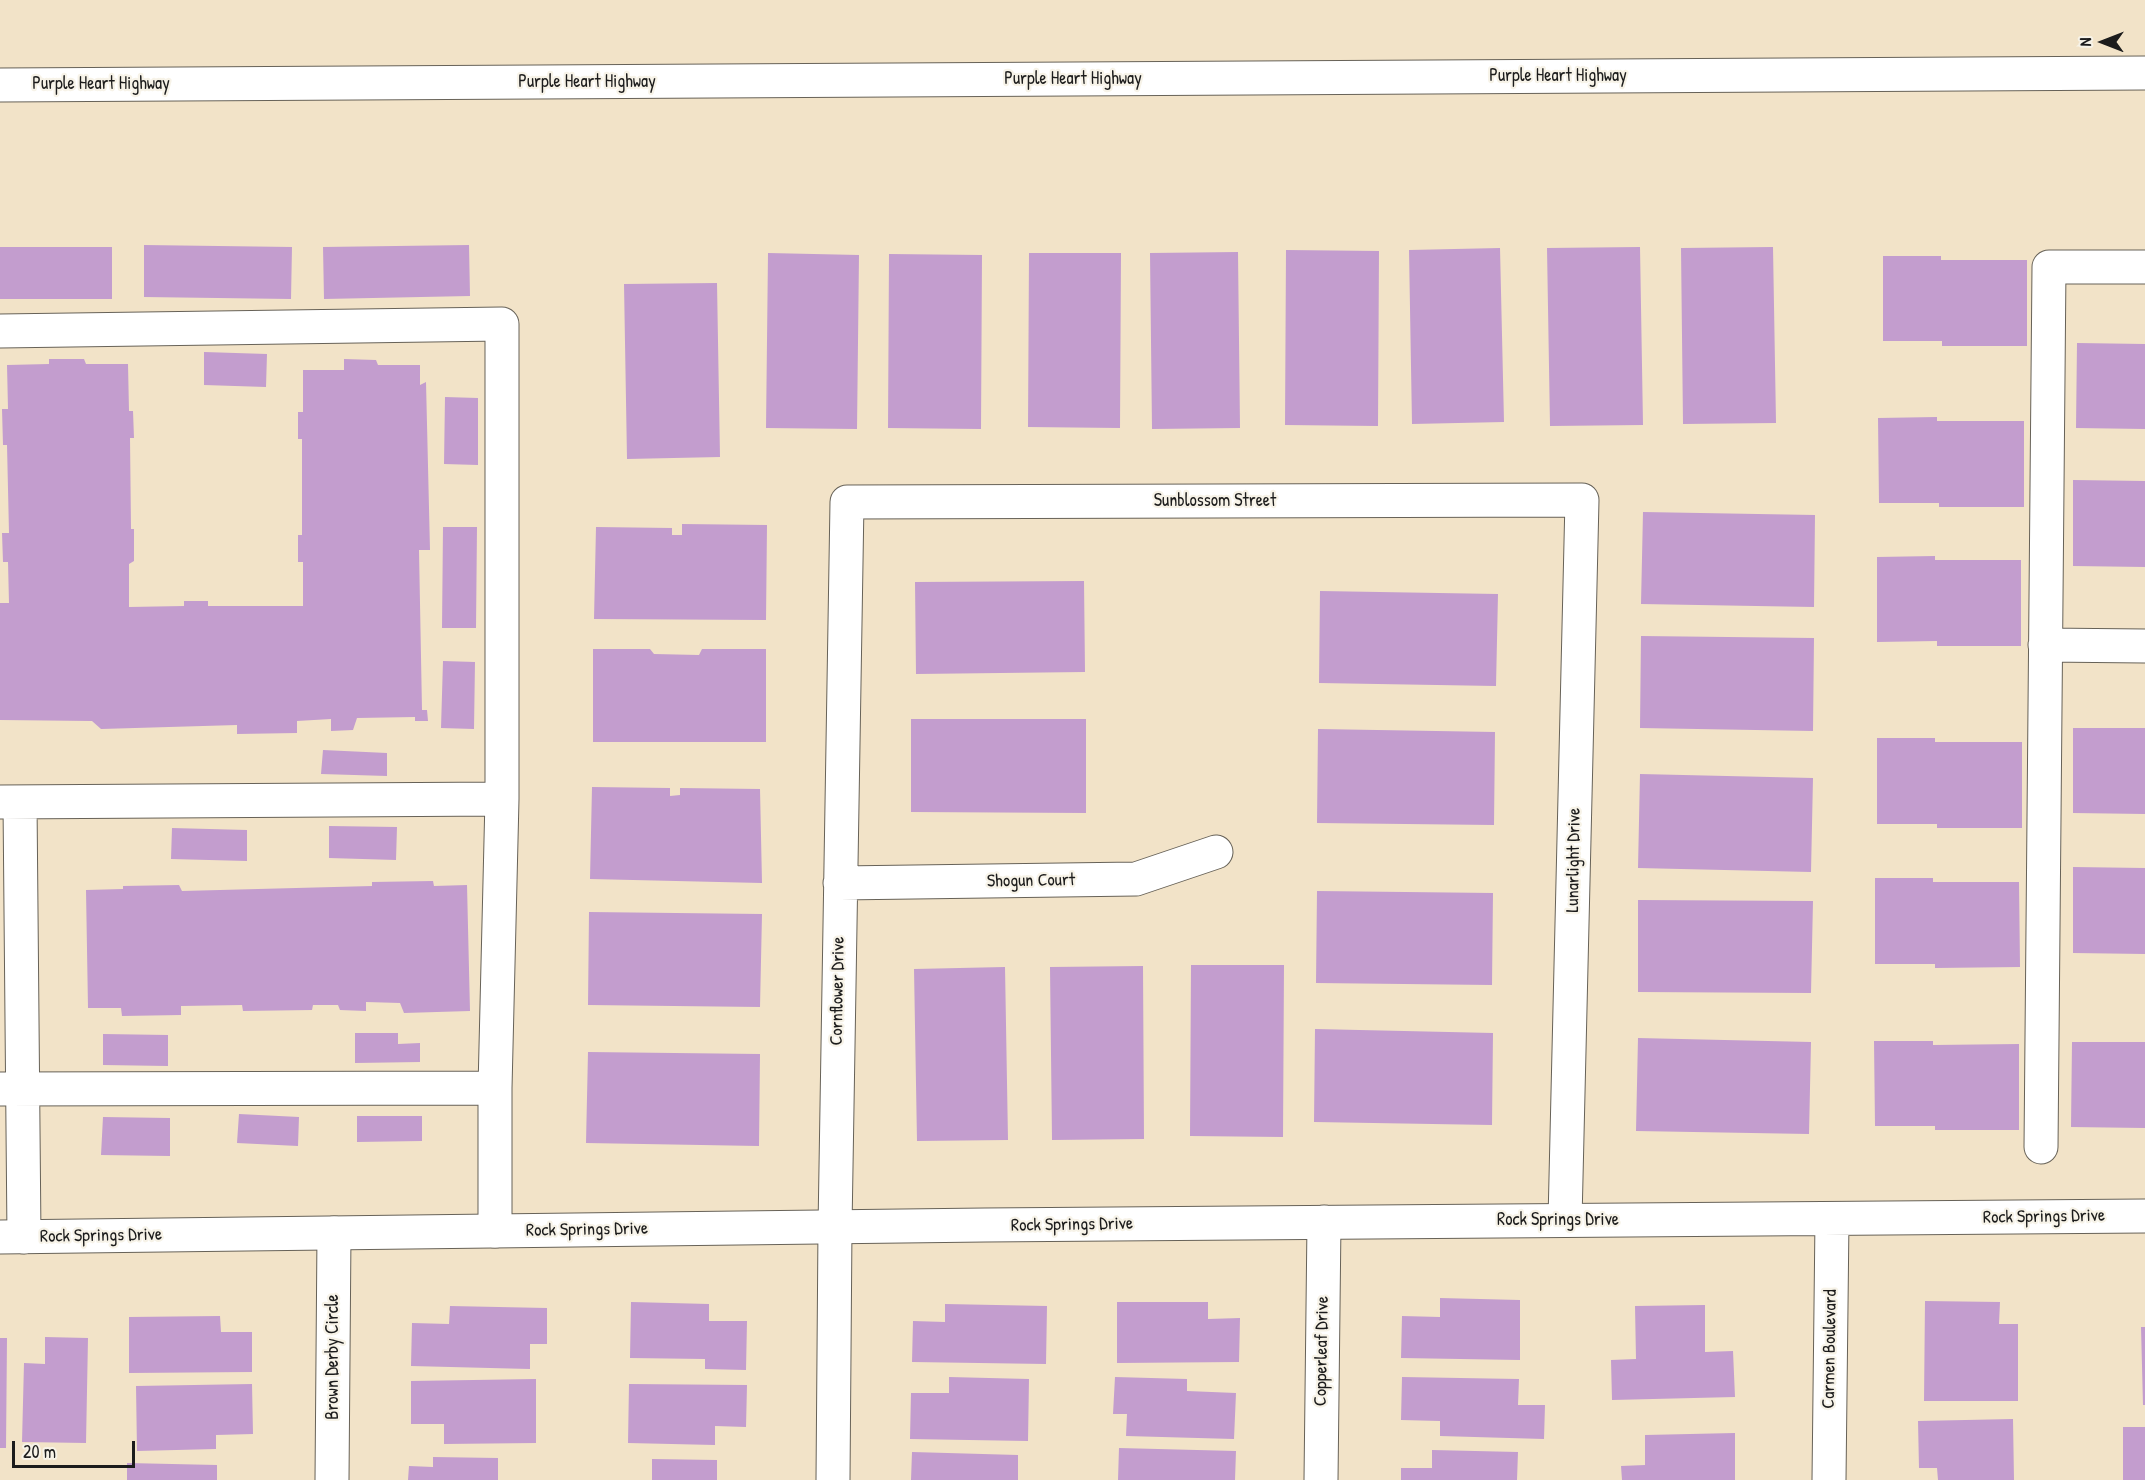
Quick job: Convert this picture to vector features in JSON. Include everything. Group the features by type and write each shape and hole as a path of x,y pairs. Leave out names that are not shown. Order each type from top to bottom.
{"main road":[{"name":"Purple Heart Highway","path":"0,85 2145,73"},
{"path":"2041,1147 2049,267 2145,267"},
{"path":"0,331 502,324 501,799 495,1088 495,1231"},
{"name":"Sunblossom Street","path":"847,502 1582,500"},
{"name":"Lunarlight Drive","path":"1565,1220 1582,500"},
{"name":"Cornflower Drive","path":"833,1480 847,502"},
{"path":"2045,645 2145,646"},
{"path":"12,1237 10,802 501,799"},
{"name":"Shogun Court","path":"840,883 1136,879 1216,852"},
{"path":"11,1089 495,1088"},
{"name":"Rock Springs Drive","path":"12,1237 1324,1222 2145,1216"},
{"name":"Carmen Boulevard","path":"1829,1480 1832,1219"},
{"name":"Copperleaf Drive","path":"1321,1480 1324,1222"},
{"name":"Brown Derby Circle","path":"332,1480 334,1233"}],"building":[{"path":"144,245 292,247 291,299 144,297"},
{"path":"469,245 470,296 324,299 323,247"},
{"path":"0,247 112,247 112,299 0,299"},
{"path":"1640,247 1643,425 1550,426 1547,248"},
{"path":"1773,247 1776,423 1683,424 1681,248"},
{"path":"1500,248 1504,422 1412,424 1409,250"},
{"path":"1286,250 1379,251 1378,426 1285,425"},
{"path":"1238,252 1240,428 1152,429 1150,253"},
{"path":"768,253 859,255 857,429 766,428"},
{"path":"1029,253 1121,253 1120,428 1028,427"},
{"path":"889,254 982,255 981,429 888,428"},
{"path":"1883,256 1941,256 1941,260 2027,260 2027,346 1942,346 1942,341 1883,341"},
{"path":"717,283 720,457 627,459 624,284"},
{"path":"2077,343 2145,344 2145,429 2076,428"},
{"path":"204,352 267,354 266,387 204,385"},
{"path":"49,359 84,359 86,364 128,364 129,411 133,411 134,438 130,438 131,529 134,529 134,561 129,564 129,607 184,606 184,601 208,601 208,606 303,606 303,562 298,562 298,535 302,535 302,439 298,439 298,412 303,412 303,370 344,370 344,359 376,360 378,365 420,365 420,385 426,382 430,550 419,550 422,710 427,710 428,721 415,721 415,717 357,718 353,730 331,731 331,719 297,721 297,733 237,734 237,725 101,729 92,721 0,720 0,603 9,603 8,562 3,562 2,533 9,533 7,445 3,445 2,409 8,409 7,365 49,364"},
{"path":"445,397 478,398 478,465 444,464"},
{"path":"1937,417 1937,421 2024,421 2024,507 1939,507 1939,503 1879,503 1878,418"},
{"path":"2073,480 2145,481 2145,567 2073,566"},
{"path":"1643,512 1815,515 1814,607 1641,604"},
{"path":"682,524 767,525 766,620 594,619 596,527 672,528 672,535 682,535"},
{"path":"443,527 477,527 476,628 442,628"},
{"path":"1935,556 1935,560 2021,560 2021,646 1937,646 1937,641 1877,642 1877,557"},
{"path":"1084,581 1085,672 916,674 915,582"},
{"path":"1320,591 1498,594 1496,686 1319,683"},
{"path":"1641,636 1814,638 1813,731 1640,728"},
{"path":"593,649 650,649 654,654 699,655 702,649 766,649 766,742 593,742"},
{"path":"443,661 475,662 474,729 441,728"},
{"path":"911,719 1086,719 1086,813 911,812"},
{"path":"2073,728 2145,728 2145,814 2073,813"},
{"path":"1318,729 1495,732 1494,825 1317,823"},
{"path":"1877,738 1935,738 1935,742 2022,742 2022,828 1937,828 1937,824 1877,824"},
{"path":"323,750 387,753 387,776 321,774"},
{"path":"1640,774 1813,778 1811,872 1638,868"},
{"path":"592,787 670,788 670,796 680,795 680,788 760,789 762,883 590,879"},
{"path":"329,826 397,827 396,860 329,858"},
{"path":"172,828 247,830 247,861 171,859"},
{"path":"2073,867 2145,868 2145,954 2073,953"},
{"path":"1875,878 1933,878 1933,882 2019,882 2020,967 1935,968 1935,964 1875,964"},
{"path":"433,881 434,886 467,885 470,1011 404,1013 400,1003 366,1002 366,1011 340,1010 338,1005 313,1005 312,1010 243,1011 242,1005 181,1006 181,1015 122,1016 121,1008 88,1008 86,890 123,889 123,886 179,885 182,891 372,886 372,882"},
{"path":"1317,891 1493,893 1492,985 1316,983"},
{"path":"1638,900 1813,901 1811,993 1638,992"},
{"path":"589,912 762,914 760,1007 588,1005"},
{"path":"1191,965 1284,965 1283,1137 1190,1136"},
{"path":"1143,966 1144,1139 1052,1140 1050,967"},
{"path":"1005,967 1008,1140 917,1141 914,969"},
{"path":"1315,1029 1493,1033 1492,1125 1314,1122"},
{"path":"355,1033 398,1033 398,1044 420,1043 420,1062 355,1063"},
{"path":"103,1034 168,1035 168,1066 103,1065"},
{"path":"1638,1038 1811,1042 1809,1134 1636,1131"},
{"path":"1874,1041 1933,1041 1933,1045 2019,1044 2019,1130 1935,1130 1935,1126 1875,1126"},
{"path":"2072,1042 2145,1042 2145,1128 2071,1127"},
{"path":"588,1052 760,1054 759,1146 586,1143"},
{"path":"239,1114 299,1117 298,1146 237,1143"},
{"path":"357,1116 422,1116 422,1141 357,1142"},
{"path":"103,1117 170,1118 170,1156 101,1155"},
{"path":"1440,1298 1520,1300 1520,1360 1401,1358 1402,1316 1440,1317"},
{"path":"1925,1301 2000,1302 1999,1324 2018,1324 2018,1401 1924,1401"},
{"path":"631,1302 709,1304 709,1321 747,1321 746,1370 705,1369 705,1359 630,1358"},
{"path":"1117,1302 1208,1302 1208,1319 1240,1318 1239,1362 1117,1363"},
{"path":"945,1304 1047,1306 1046,1364 912,1362 913,1321 945,1322"},
{"path":"1705,1305 1705,1352 1733,1351 1735,1397 1612,1400 1611,1360 1636,1359 1635,1306"},
{"path":"450,1306 547,1308 547,1344 530,1344 530,1369 411,1366 412,1323 449,1324"},
{"path":"220,1316 221,1332 252,1332 252,1372 129,1373 129,1317"},
{"path":"2141,1327 2145,1327 2145,1405 2143,1405"},
{"path":"45,1337 88,1338 86,1443 22,1442 24,1363 45,1364"},
{"path":"0,1338 7,1338 6,1448 0,1448"},
{"path":"949,1377 1029,1379 1028,1441 910,1439 911,1393 949,1393"},
{"path":"1115,1377 1187,1379 1187,1391 1236,1393 1234,1439 1126,1436 1127,1414 1113,1414"},
{"path":"1402,1377 1519,1379 1518,1405 1545,1405 1544,1439 1440,1436 1440,1421 1401,1420"},
{"path":"536,1379 536,1443 444,1444 444,1424 411,1424 411,1381"},
{"path":"252,1384 253,1434 216,1435 216,1449 137,1451 136,1386"},
{"path":"629,1384 747,1385 746,1427 715,1426 715,1445 628,1443"},
{"path":"2013,1419 2014,1480 1938,1480 1937,1468 1919,1468 1918,1421"},
{"path":"2123,1427 2145,1427 2145,1480 2123,1480"},
{"path":"1735,1433 1735,1480 1622,1480 1621,1466 1645,1465 1645,1435"},
{"path":"1119,1448 1236,1451 1235,1480 1118,1480"},
{"path":"1432,1450 1518,1452 1517,1480 1401,1480 1401,1468 1432,1468"},
{"path":"912,1452 1018,1455 1018,1480 911,1480"},
{"path":"433,1457 498,1458 498,1480 408,1480 409,1466 433,1467"},
{"path":"652,1459 717,1460 717,1480 652,1480"},
{"path":"127,1463 217,1465 217,1480 127,1480"}]}
